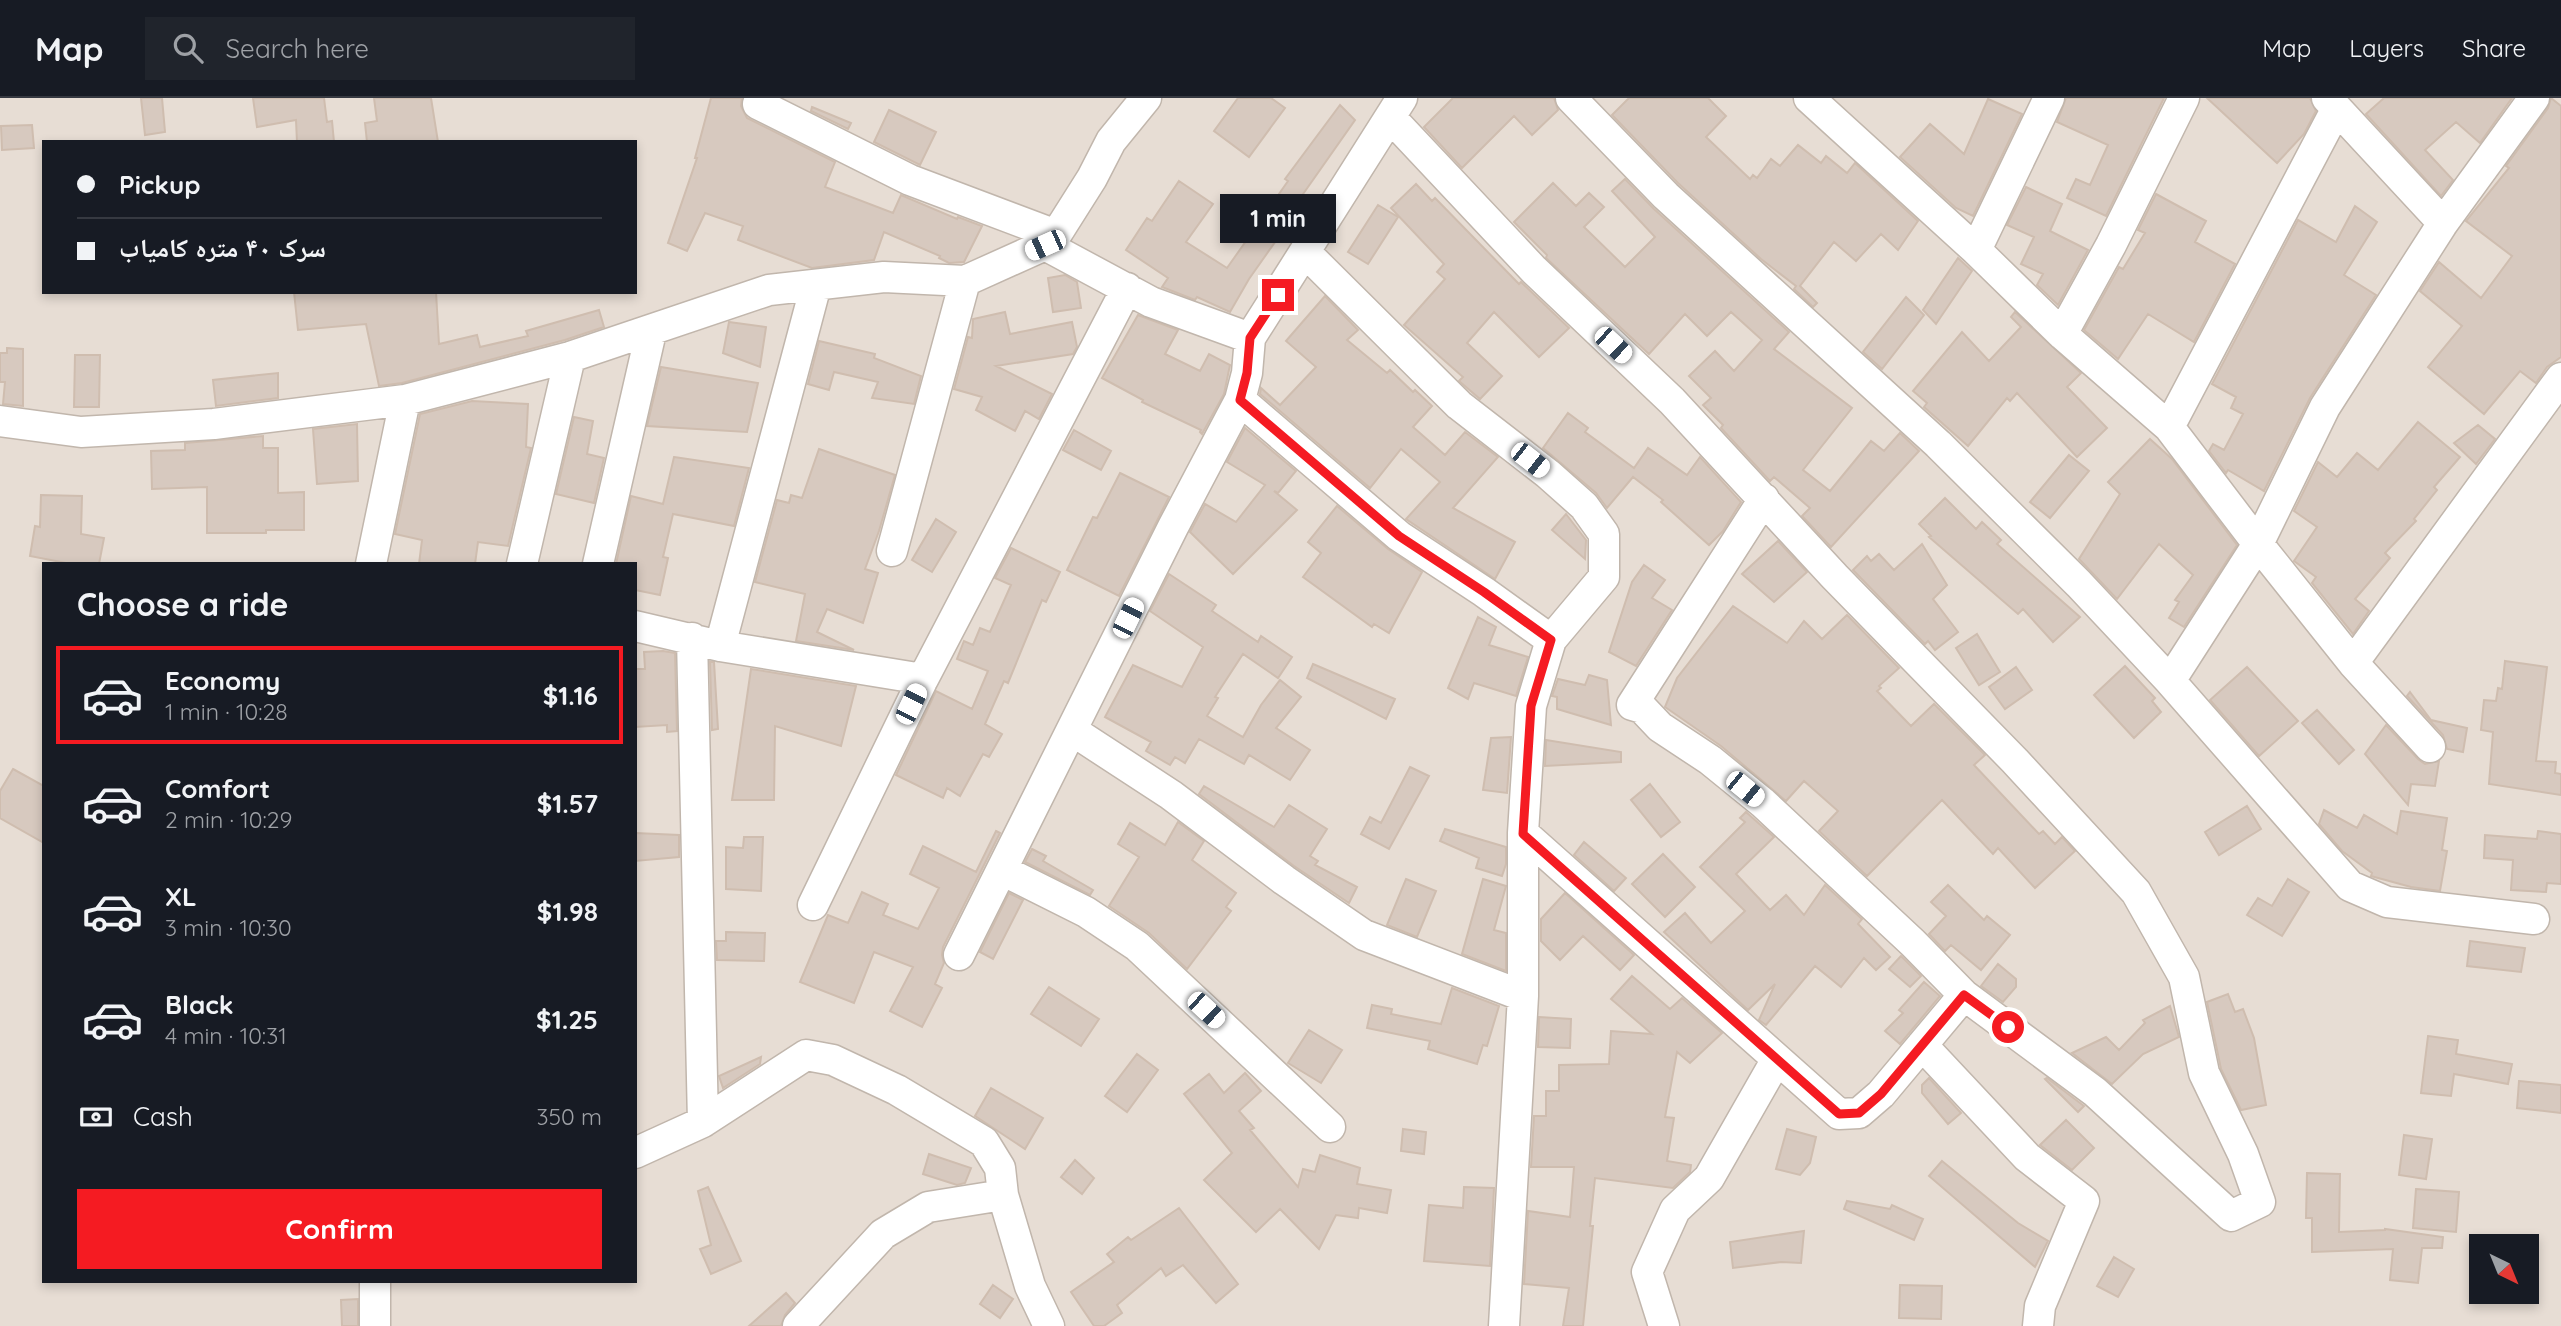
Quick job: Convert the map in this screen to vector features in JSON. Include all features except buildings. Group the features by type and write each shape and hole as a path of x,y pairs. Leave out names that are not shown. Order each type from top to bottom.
{"street":[{"path":"1571,98 1666,195 1938,444 2079,584 2171,681 2350,886 2387,902 2534,919"},
{"path":"1809,98 1976,250 2062,334 2169,426 2353,663 2430,747"},
{"path":"1976,250 2049,98"},
{"path":"2062,334 2111,245 2184,98"},
{"path":"2171,681 2258,544 2325,407 2443,223 2534,98"},
{"path":"0,421 81,432 214,424 405,400 570,357 651,332 769,290 884,277 965,281 1051,240 1092,178 1136,102"},
{"path":"758,104 909,180 1051,240 1151,302 1250,338"},
{"path":"2169,426 2332,104 2443,223"},
{"path":"959,955 1173,527 1240,400 1247,373 1250,338 1396,108 1534,270 1672,401 1764,499 1835,577 2015,761 2136,892 2184,977 2204,1073 2243,1154 2260,1202 2231,1216 2095,1093 1964,995 1913,943 1763,803 1710,760 1660,727 1643,708 1632,705 1764,499"},
{"path":"1305,253 1459,405 1548,474 1584,506 1604,534 1604,577 1551,640 1531,706 1523,834 1523,996 1504,1326"},
{"path":"892,551 965,281"},
{"path":"720,646 816,285"},
{"path":"813,905 923,679 1127,288"},
{"path":"598,562 651,332"},
{"path":"522,562 570,357"},
{"path":"2353,663 2561,378"},
{"path":"371,562 405,400"},
{"path":"1240,400 1399,536 1551,640"},
{"path":"637,626 720,646 923,679"},
{"path":"692,638 703,1122"},
{"path":"1073,731 1171,795 1284,880 1364,934 1523,996"},
{"path":"1523,834 1839,1114 1859,1113 1881,1094 1964,995"},
{"path":"1002,870 1086,912 1137,946 1330,1127"},
{"path":"1922,1045 2027,1157 2084,1201 2040,1306 2038,1326"},
{"path":"637,1152 703,1122 806,1055 834,1060 897,1090 984,1142 1000,1168 1003,1195 1030,1286 1049,1326"},
{"path":"1664,1326 1647,1272 1675,1210 1709,1178 1777,1059"},
{"path":"798,1326 883,1234 928,1207 1003,1195"},
{"path":"375,1283 375,1326"}],"shaded area":[{"path":"0,98 2561,98 2561,1326 0,1326"}],"route":[{"path":"1278,295 1250,338 1247,373 1240,400 1399,536 1551,640 1531,706 1523,834 1839,1114 1859,1113 1881,1094 1964,995 2008,1027"}]}
